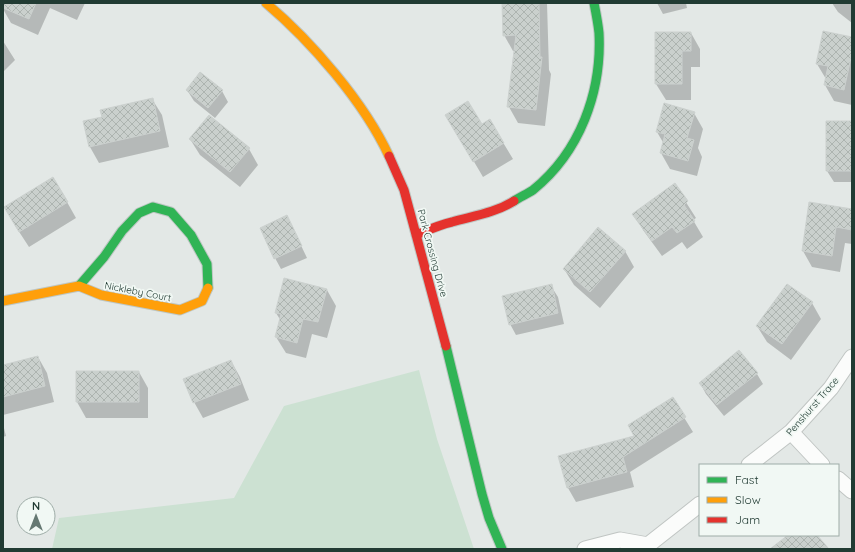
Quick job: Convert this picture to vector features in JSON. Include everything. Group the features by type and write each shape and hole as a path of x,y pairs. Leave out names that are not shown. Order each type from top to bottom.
{"street":[{"name":"Park Crossing Drive","path":"266,3 280,14 310,45 344,85 364,113 386,150 404,190 454,375 482,494 489,518 502,549"},
{"path":"416,235 451,222 506,207 530,193 560,165 574,144 581,130 591,102 596,80 600,50 598,20 594,3"},
{"name":"Nickleby Court","path":"153,208 171,212 191,235 207,264 210,287 202,302 180,310 101,295 79,286 104,257 122,231 140,213 153,208"},
{"path":"3,301 79,286"},
{"name":"Penshurst Trace","path":"750,464 791,432 830,388 852,357"},
{"path":"791,432 821,464"},
{"path":"839,480 852,491"},
{"path":"585,549 620,540 648,547 699,505"}],"green space":[{"path":"419,370 437,439 474,549 52,549 59,518 234,498 284,406"}],"building":[{"path":"3,3 36,3 29,19 3,8"},
{"path":"502,3 539,3 540,57 542,57 536,110 507,107 516,35 503,36"},
{"path":"823,31 852,37 852,53 844,90 824,85 828,66 816,64"},
{"path":"655,32 691,32 691,51 682,51 682,84 655,84"},
{"path":"200,72 223,90 208,108 186,90"},
{"path":"153,98 160,131 89,147 83,121 102,117 100,110"},
{"path":"468,101 482,124 490,119 504,143 473,162 445,115"},
{"path":"664,103 695,112 687,138 694,140 688,161 660,153 665,134 656,132"},
{"path":"209,115 250,148 230,172 189,139"},
{"path":"826,121 852,121 852,171 826,171"},
{"path":"53,177 68,202 19,232 4,207"},
{"path":"675,183 688,201 684,205 695,221 677,233 672,227 652,241 632,214"},
{"path":"809,202 852,209 852,230 836,227 832,256 802,251"},
{"path":"287,215 302,246 274,259 260,228"},
{"path":"598,227 626,251 590,292 563,269"},
{"path":"284,278 327,289 318,322 303,319 297,343 275,337 281,314 275,313"},
{"path":"552,284 558,313 509,325 502,296"},
{"path":"787,284 813,302 782,344 756,326"},
{"path":"739,350 758,373 717,405 699,383"},
{"path":"38,356 45,386 3,397 3,365"},
{"path":"231,360 241,384 193,403 183,379"},
{"path":"76,371 139,371 139,402 76,402"},
{"path":"673,397 686,417 623,457 627,472 567,488 558,456 634,436 628,425"},
{"path":"787,536 818,536 829,549 770,549"}],"traffic: fast":[{"path":"514,201 533,190 564,158 585,119 592,99 597,77 599,55 598,22 594,3"},
{"path":"79,286 104,257 122,231 139,213 153,207 171,212 191,235 207,264 208,288"},
{"path":"446,346 482,494 489,518 502,549"}],"traffic: slow":[{"path":"266,3 301,35 335,74 366,115 389,156"},
{"path":"3,301 79,286 101,295 180,310 202,301 208,288"}],"traffic: jam":[{"path":"389,156 404,190 446,346"},
{"path":"416,235 443,225 492,211 514,201"}]}
